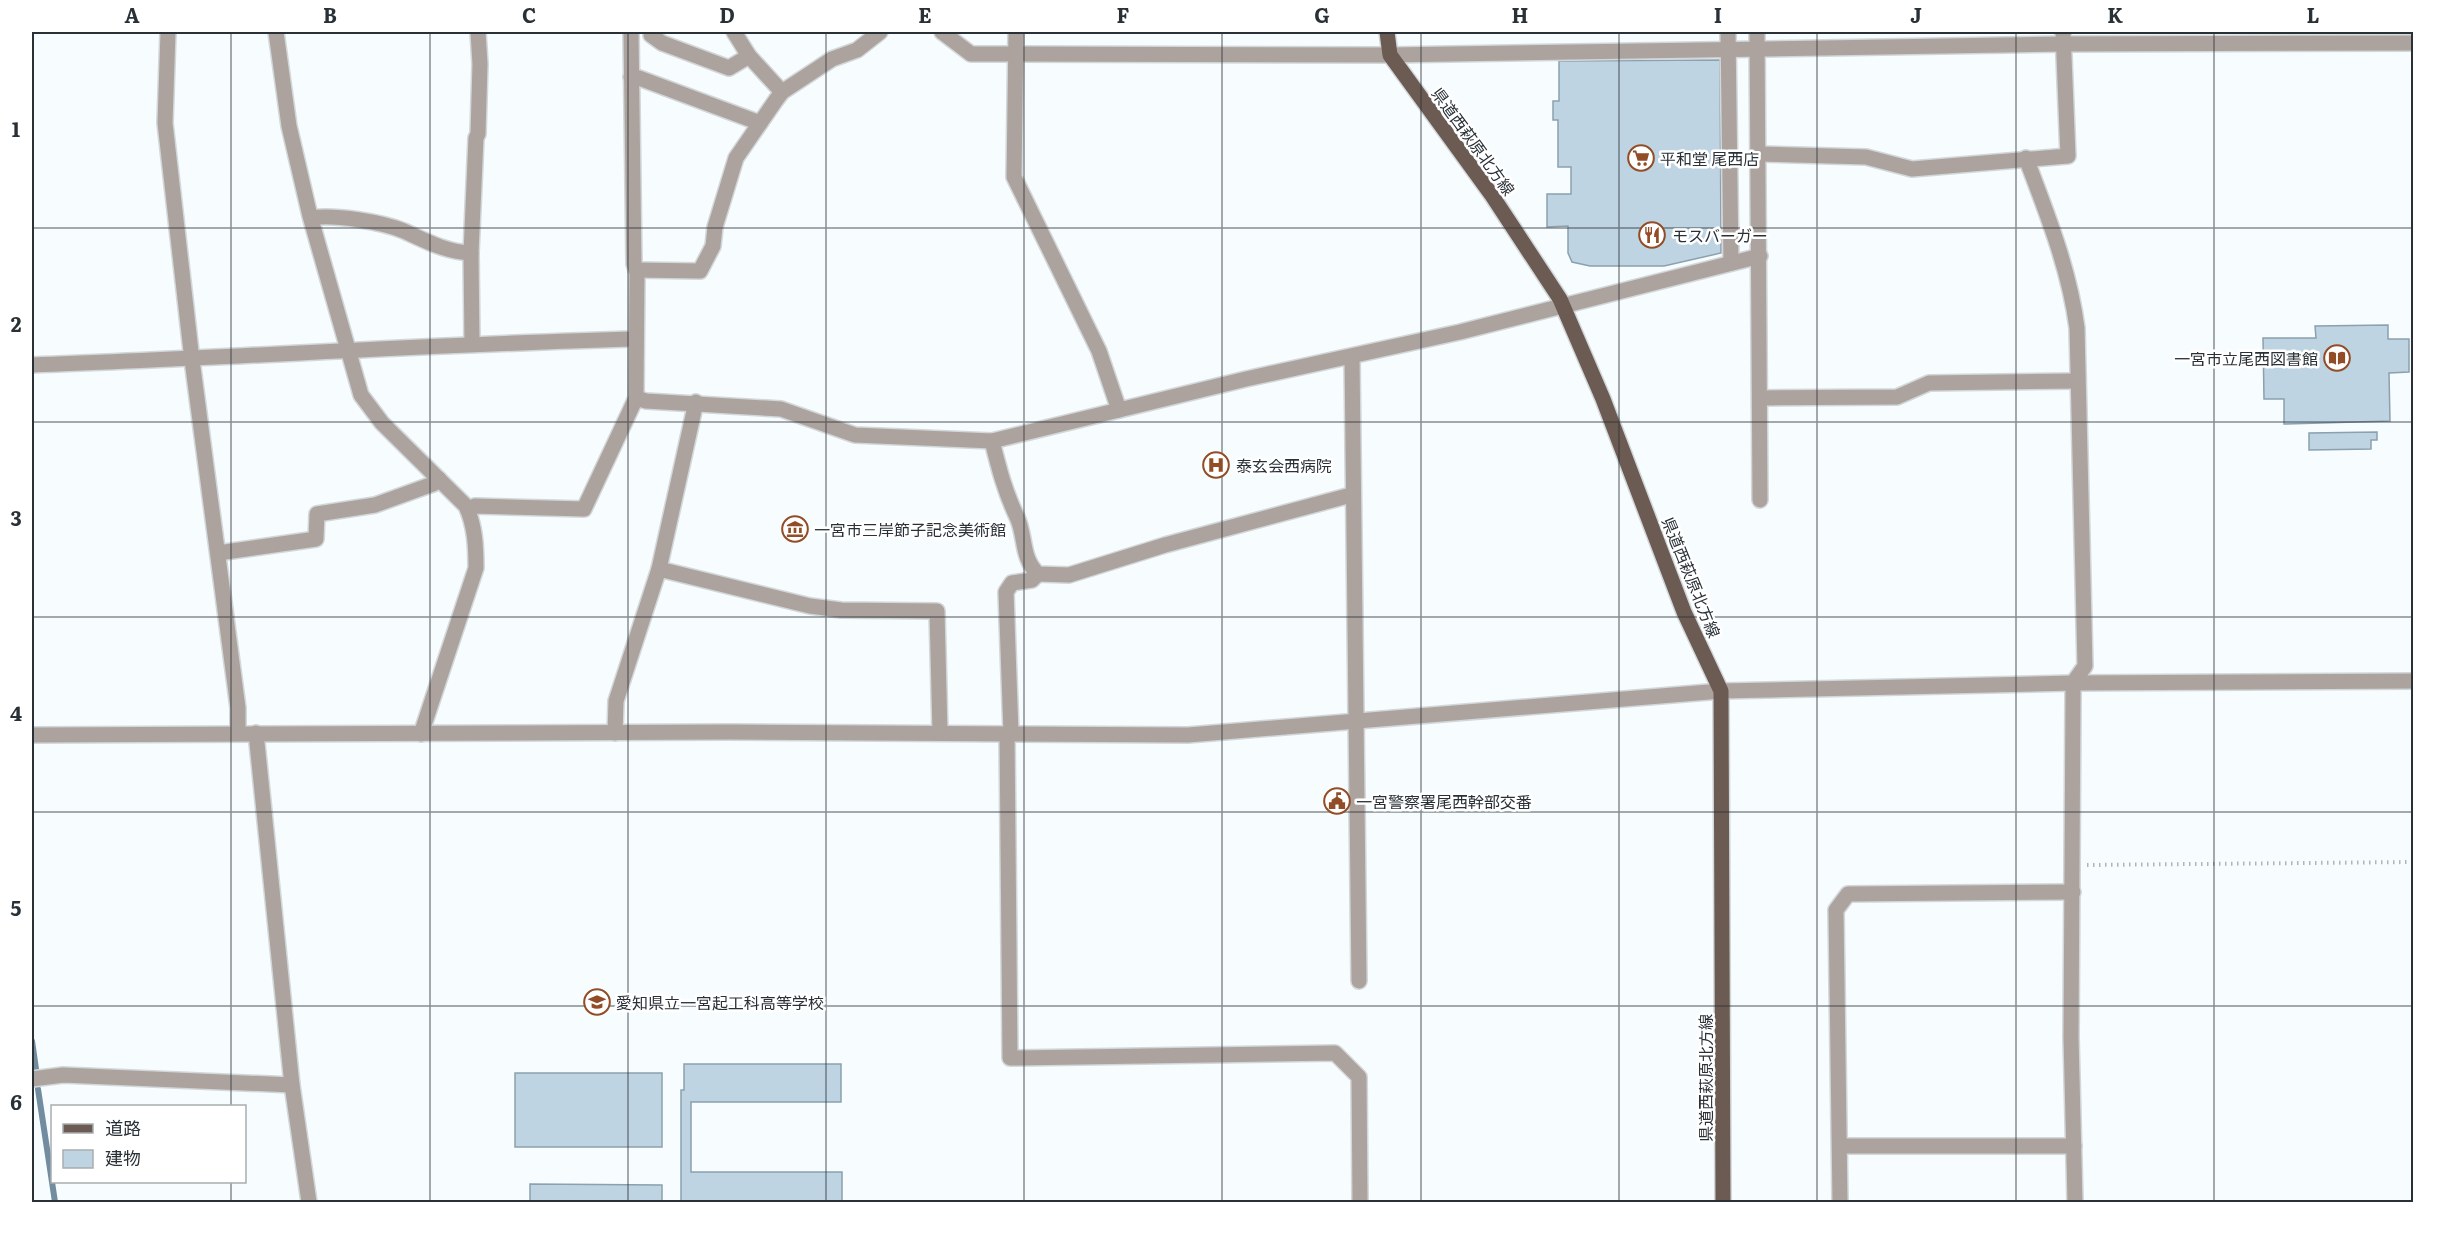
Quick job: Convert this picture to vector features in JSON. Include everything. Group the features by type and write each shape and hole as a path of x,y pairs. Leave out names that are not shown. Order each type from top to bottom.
{"main road":[{"name":"県道西萩原北方線","path":"1387,32 1390,55 1491,194 1564,306 1603,399 1684,612 1721,691 1724,1203"}],"street":[{"path":"168,32 165,123 192,360 237,708 238,733"},
{"path":"276,32 289,126 311,218 361,394 369,409 468,510 476,541 476,568 421,734"},
{"path":"472,343 471,253 478,134 478,32"},
{"path":"468,510 474,506 584,509 636,398 631,32 658,33 662,43 729,68 749,56"},
{"path":"735,32 749,56 782,92"},
{"path":"636,270 700,271 713,246 715,227 736,158 782,92 832,59 857,50 880,32"},
{"path":"942,32 971,54 1390,55 1757,51 2064,38 2414,43"},
{"path":"1016,32 1014,177 1099,351 1119,410"},
{"path":"1728,32 1731,263"},
{"path":"1757,32 1760,500"},
{"path":"1759,154 1866,157 1912,169 2068,156 2064,38"},
{"path":"631,77 760,123"},
{"path":"2026,158 2062,256 2073,296 2078,328 2077,381 2085,666 2073,683 2071,1037 2075,1203"},
{"path":"311,218 373,222 402,230 433,245 471,253"},
{"path":"636,398 646,401 696,402 781,409 855,435 992,441 1246,379 1352,357 1564,306 1760,256"},
{"path":"32,365 192,360 472,343 636,339"},
{"path":"1352,357 1359,981"},
{"path":"1760,398 1897,397 1929,383 2077,381"},
{"path":"615,733 616,701 659,569 696,402"},
{"path":"992,441 1010,507 1018,518 1028,561 1038,574"},
{"path":"218,554 316,539 317,514 375,505 433,484 439,479"},
{"path":"1352,495 1165,545 1069,574 1038,574 1032,580 1012,583 1006,592 1010,1058 1335,1053 1359,1077 1359,1203"},
{"path":"659,569 810,606 841,610 937,611 940,733"},
{"path":"32,735 1009,733 1188,735 1721,691 2073,683 2414,681"},
{"path":"256,733 292,1085 309,1203"},
{"path":"1840,1203 1836,910 1848,894 2073,892"},
{"path":"32,1079 63,1075 292,1085"},
{"path":"1840,1146 2074,1146"}],"path":[{"path":"2073,865 2414,862"}],"building":[{"path":"1720,60 1721,253 1664,266 1590,266 1572,262 1568,253 1568,226 1547,227 1547,194 1571,194 1571,167 1558,167 1558,120 1553,120 1553,101 1559,101 1559,61"},
{"path":"2388,325 2388,339 2409,339 2409,372 2389,373 2390,421 2284,424 2284,399 2264,399 2263,338 2316,338 2315,326"},
{"path":"2377,432 2377,440 2371,440 2371,449 2309,450 2309,433"},
{"path":"684,1064 841,1064 841,1102 691,1102 691,1172 842,1172 842,1202 681,1202 681,1090 684,1090"},
{"path":"515,1073 662,1073 662,1147 515,1147"},
{"path":"530,1184 662,1185 662,1202 530,1202"}],"waterway":[{"path":"32,1041 36,1069"},
{"path":"38,1089 51,1175"},
{"path":"52,1183 55,1202"}],"place":[{"name":"平和堂 尾西店","path":"1641,158"},
{"name":"モスバーガー","path":"1652,235"},
{"name":"一宮市立尾西図書館","path":"2337,358"},
{"name":"泰玄会西病院","path":"1216,465"},
{"name":"一宮市三岸節子記念美術館","path":"795,529"},
{"name":"一宮警察署尾西幹部交番","path":"1337,801"},
{"name":"愛知県立一宮起工科高等学校","path":"597,1002"}]}
